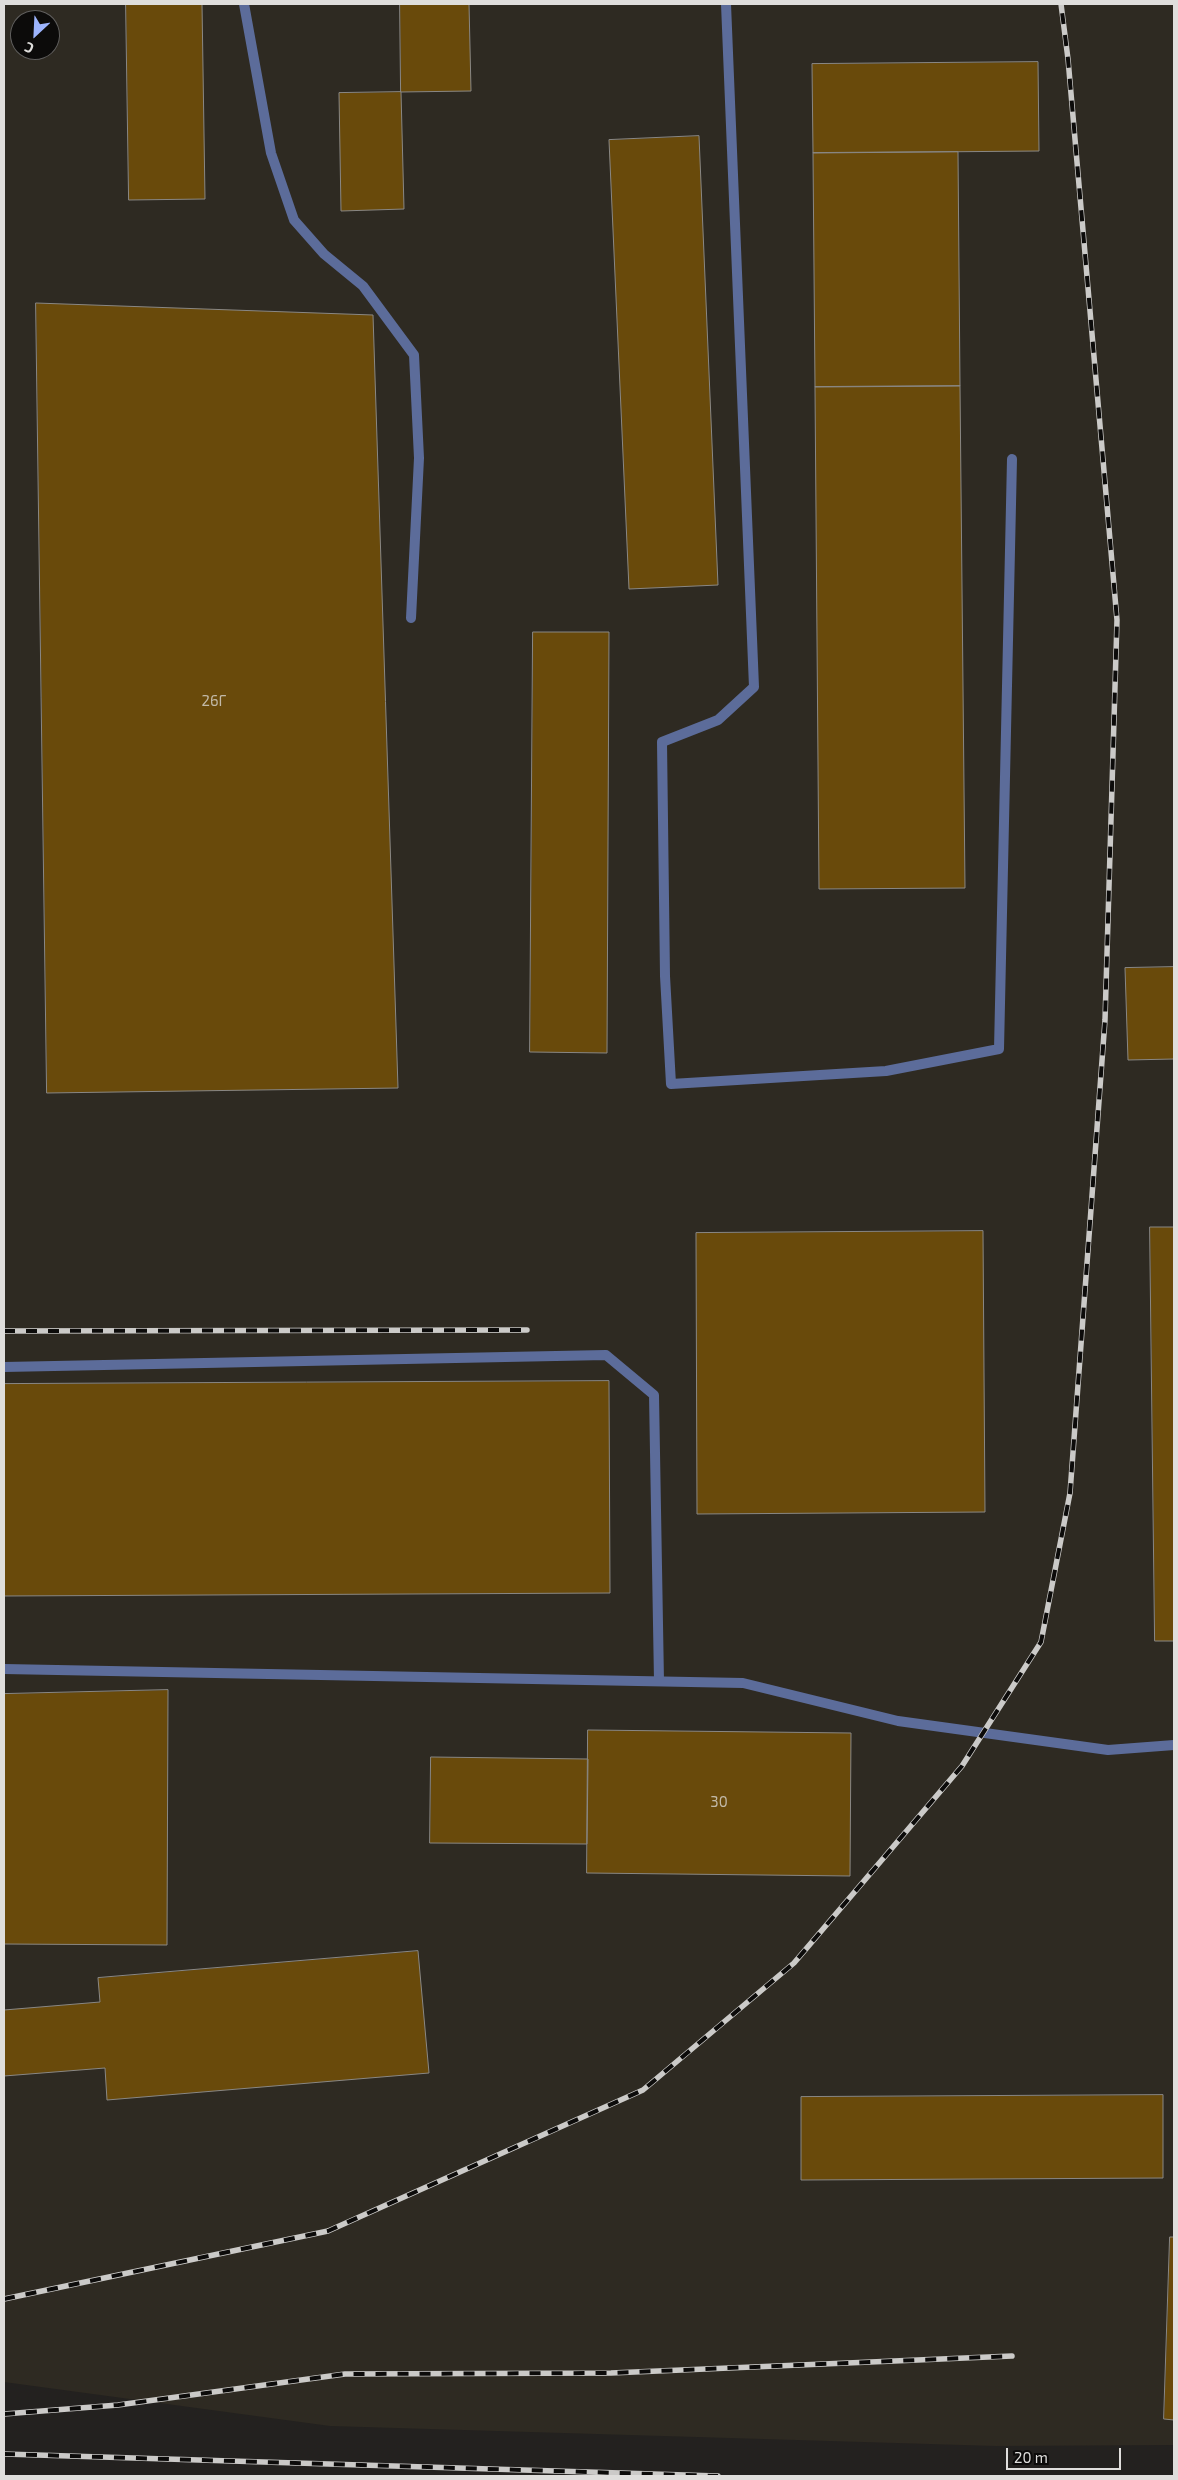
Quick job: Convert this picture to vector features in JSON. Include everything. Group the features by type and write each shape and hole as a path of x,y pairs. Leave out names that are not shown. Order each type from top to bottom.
{"street":[{"path":"244,4 271,154 294,220 324,254 363,286 414,355 419,458 411,618"},
{"path":"726,4 754,688 718,720 662,742 665,976 671,1084 886,1071 999,1049 1012,459"},
{"path":"4,1366 606,1355 654,1395 659,1682"},
{"path":"4,1669 743,1683 898,1721 1108,1750 1174,1745"}],"shaded area":[{"path":"4,4 1174,4 1174,2445 996,2446 330,2426 4,2382"}],"building":[{"path":"126,4 202,4 205,199 129,200"},
{"path":"400,4 469,4 471,91 401,92"},
{"path":"1038,62 1039,151 813,153 812,64"},
{"path":"401,92 404,209 341,211 339,93"},
{"path":"699,136 718,585 629,589 609,140"},
{"path":"958,152 960,386 815,387 813,153"},
{"path":"36,303 373,315 398,1088 47,1093"},
{"path":"960,386 965,888 819,889 815,387"},
{"path":"533,632 609,632 607,1053 530,1052"},
{"path":"1174,967 1174,1059 1128,1060 1125,968"},
{"path":"1150,1227 1174,1227 1174,1641 1155,1641"},
{"path":"983,1231 985,1512 697,1514 696,1233"},
{"path":"609,1381 610,1593 4,1596 4,1384"},
{"path":"168,1690 167,1945 4,1944 4,1694"},
{"path":"588,1730 851,1733 850,1876 587,1873"},
{"path":"431,1757 588,1759 587,1844 430,1843"},
{"path":"418,1951 429,2073 107,2100 105,2068 4,2076 4,2010 100,2002 98,1978"},
{"path":"1163,2095 1163,2178 801,2180 801,2097"},
{"path":"1170,2237 1174,2237 1174,2420 1164,2419"}],"railway":[{"path":"4,2299 328,2231 643,2090 794,1963 962,1766 1041,1642 1070,1493 1105,1020 1117,620 1068,59 1061,4"},
{"path":"4,1331 527,1330"},
{"path":"4,2414 118,2405 345,2374 611,2373 1012,2356"},
{"path":"4,2454 718,2476"}]}
